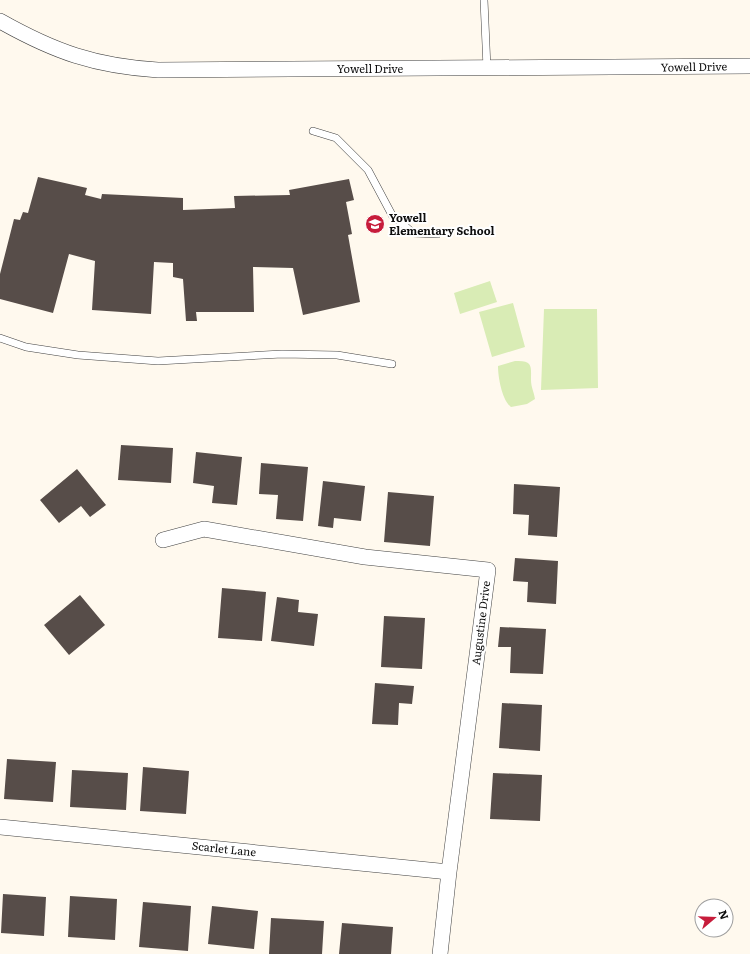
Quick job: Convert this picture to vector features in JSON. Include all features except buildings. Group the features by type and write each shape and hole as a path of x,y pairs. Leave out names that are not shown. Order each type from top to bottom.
{"street":[{"name":"Yowell Drive","path":"0,21 31,39 56,50 89,61 123,68 158,70 750,66"},
{"name":"Augustine Drive","path":"163,540 204,529 365,557 488,570 449,872 440,954"},
{"name":"Scarlet Lane","path":"0,827 449,872"}],"lane":[{"path":"484,0 487,68"},
{"path":"313,131 336,138 368,170 392,215 413,233 437,234"},
{"path":"0,338 26,347 78,355 158,361 282,354 329,355 392,364"}],"green space":[{"path":"490,281 497,302 460,314 454,293"},
{"path":"513,303 525,347 492,357 479,312"},
{"path":"544,309 597,309 598,388 541,390"},
{"path":"515,361 525,362 530,365 531,385 535,399 527,404 511,407 503,394 498,366"}],"place":[{"name":"Yowell Elementary School","path":"375,224"}]}
